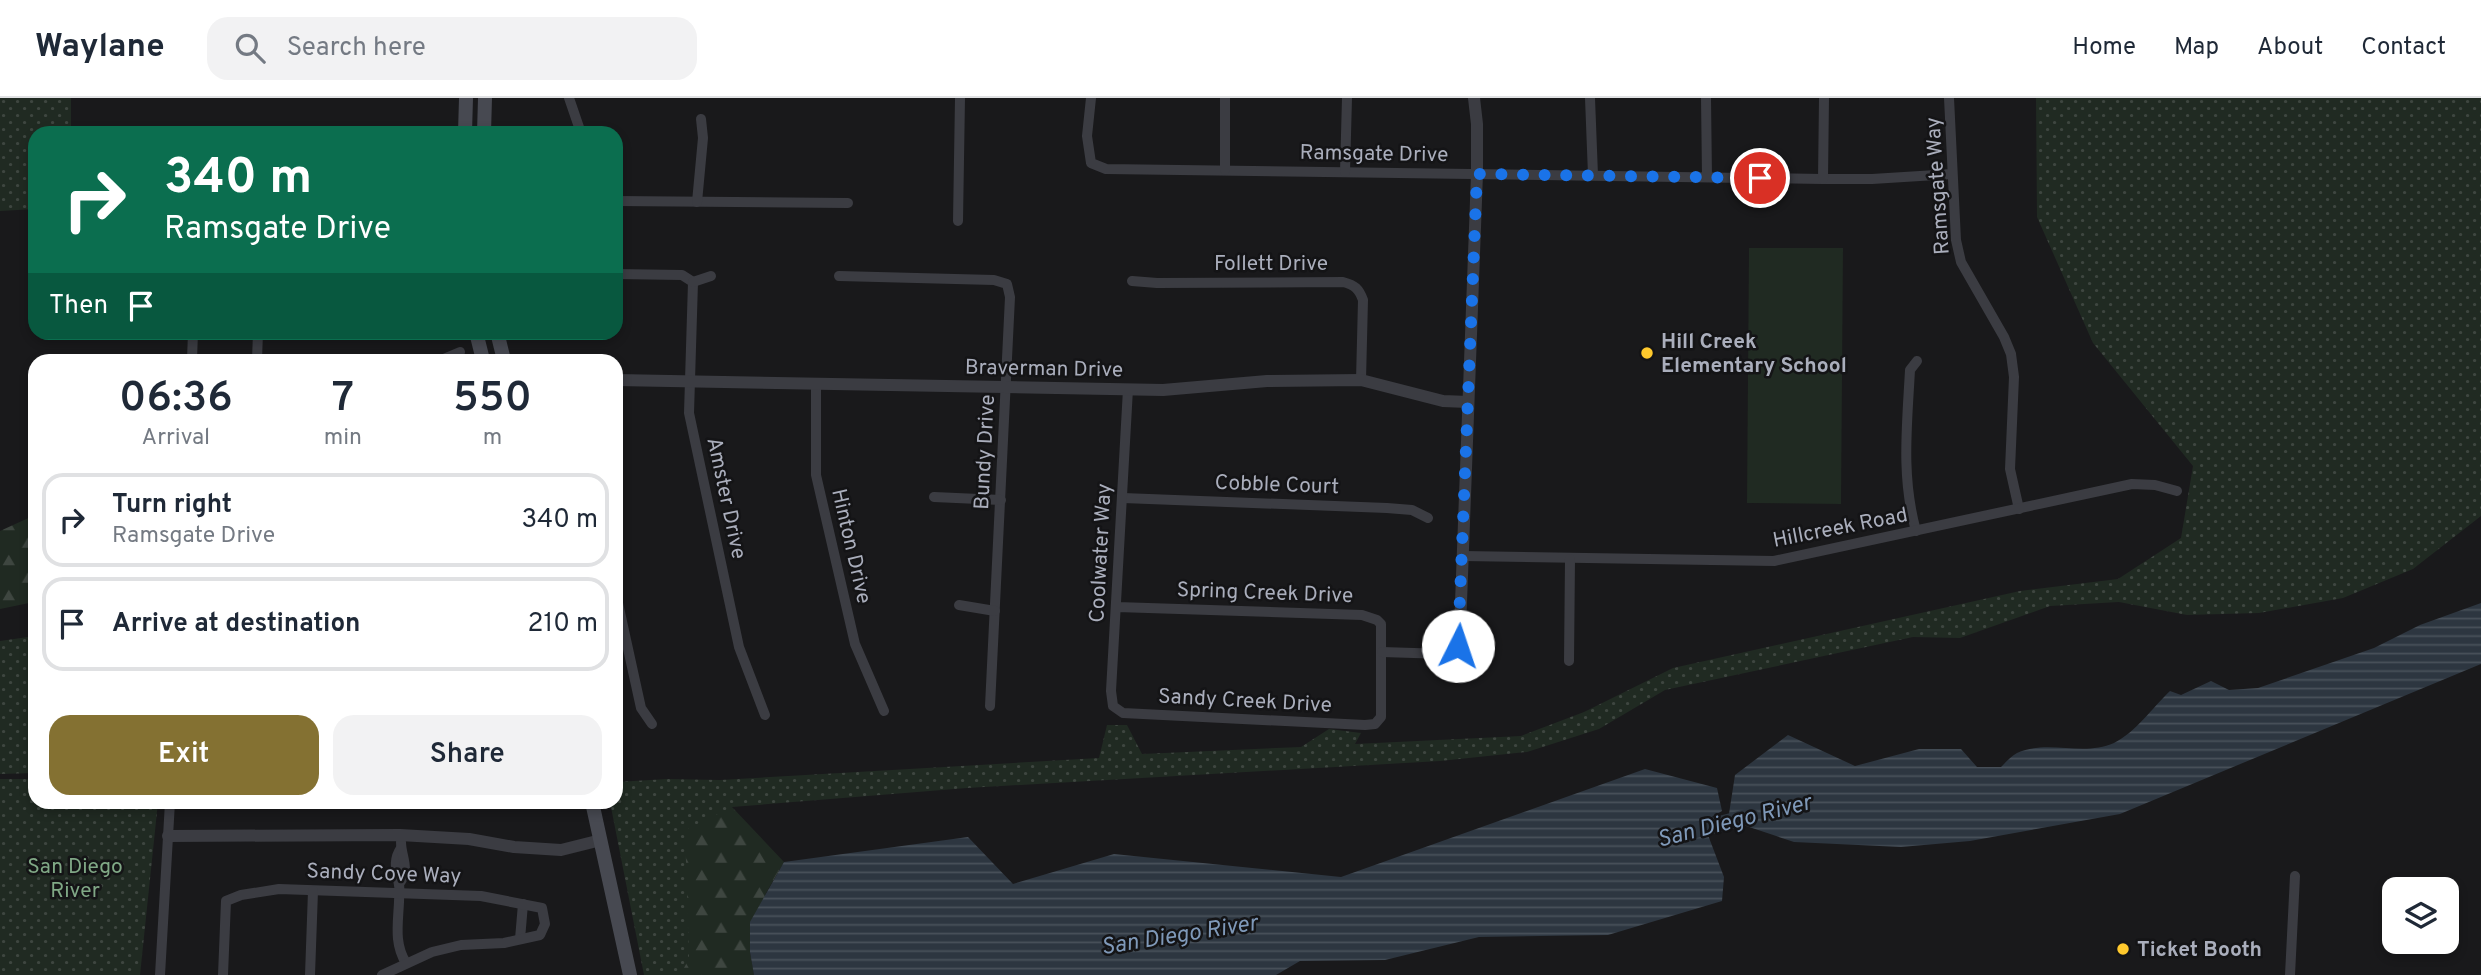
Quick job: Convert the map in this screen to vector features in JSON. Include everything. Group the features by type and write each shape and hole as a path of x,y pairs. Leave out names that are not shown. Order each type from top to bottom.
{"main road":[{"path":"465,126 466,98"},
{"path":"484,126 485,98"},
{"path":"594,809 629,972"}],"street":[{"path":"569,98 579,126"},
{"path":"958,221 960,98"},
{"name":"Ramsgate Drive","path":"1091,98 1087,136 1091,163 1106,169 1823,179 1952,174"},
{"path":"1225,98 1225,170"},
{"path":"1345,172 1348,98"},
{"path":"1382,652 1445,654 1453,652 1458,646 1477,174 1474,98"},
{"path":"1590,98 1593,175"},
{"path":"1706,98 1706,177"},
{"path":"1823,179 1824,98"},
{"name":"Ramsgate Way","path":"1949,98 1956,240 1961,262 2011,354 2014,377 2010,469 2019,509"},
{"path":"697,202 703,138 701,119"},
{"path":"623,201 848,203"},
{"path":"623,274 682,275 693,282 711,276"},
{"name":"Bundy Drive","path":"839,276 993,281 1007,284 1010,296 1007,387 990,706"},
{"name":"Follett Drive","path":"1132,281 1351,284 1360,290 1363,300 1361,380"},
{"name":"Amster Drive","path":"693,282 689,413 737,638 765,715"},
{"path":"456,354 460,352"},
{"path":"1916,531 1908,503 1905,467 1910,370 1917,361"},
{"name":"Braverman Drive","path":"623,380 1163,390 1267,381 1361,380 1443,401 1468,402"},
{"name":"Hinton Drive","path":"816,383 816,475 855,643 884,711"},
{"name":"Coolwater Way","path":"1123,713 1113,706 1111,691 1128,389"},
{"name":"Hillcreek Road","path":"1463,556 1774,561 2132,484 2155,485 2177,491"},
{"path":"934,498 1000,500"},
{"name":"Cobble Court","path":"1123,498 1387,508 1412,510 1429,518"},
{"path":"1569,661 1570,559"},
{"path":"959,605 995,611"},
{"name":"Spring Creek Drive","path":"1117,607 1362,615 1381,624 1382,652"},
{"path":"623,626 641,708 652,724"},
{"name":"Sandy Creek Drive","path":"1123,713 1375,724 1381,717 1382,652"},
{"path":"160,975 170,809"},
{"path":"169,836 401,842 469,839 561,850 601,841"},
{"path":"401,842 396,855 395,877 399,889 398,951 405,963"},
{"path":"2290,975 2295,876"},
{"name":"Sandy Cove Way","path":"222,975 226,901 241,895 279,890 399,889 481,896 542,908 545,924 540,935 520,939"},
{"path":"310,975 313,891"},
{"path":"382,975 432,952 461,945 520,939 523,904"}],"green space":[{"path":"0,98 71,98 71,126 28,126 28,209 0,211"},
{"path":"2036,98 2481,98 2481,516 2413,569 2343,598 2259,613 2187,615 2119,602 2050,606 1960,638 1913,637 1665,690 1599,729 1527,752 1440,761 967,788 732,807 690,975 644,975 611,809 623,809 623,782 720,780 1099,758 1107,725 1127,725 1142,754 1301,747 1329,729 1361,733 1355,744 1521,736 1584,712 1673,668 2020,591 2118,579 2181,538 2193,466 2093,343 2037,217"},
{"path":"1749,248 1843,248 1841,504 1747,503"},
{"path":"28,518 28,603 0,609 0,531"},
{"path":"28,637 28,773 0,774 0,641"},
{"name":"San Diego River","path":"0,779 28,779 28,809 157,809 140,975 0,975"},
{"path":"732,807 784,862 766,893 750,952 754,975 680,975 689,959 685,830"}],"water":[{"path":"2481,603 2481,664 2120,814 1970,841 1901,847 1794,842 1728,820 1735,775 1788,735 1855,766 1919,749 1961,749 1977,767 2001,767 2015,754 2029,749 2090,748 2114,743 2137,726 2170,691 2181,695 2211,681 2229,690 2258,688 2374,648 2420,625"},
{"path":"1645,769 1717,788 1722,811 1703,822 1724,877 1722,901 1608,935 1479,937 1385,960 1300,961 1276,975 754,975 750,952 750,922 784,862 968,837 1013,884 1114,854 1341,877"}],"waterway":[{"name":"San Diego River","path":"1684,833 1751,816"}],"place":[{"name":"Hill Creek Elementary School","path":"1647,353"},
{"name":"Ticket Booth","path":"2123,949"}],"route":[{"path":"1458,646 1477,174 1760,178"}]}
